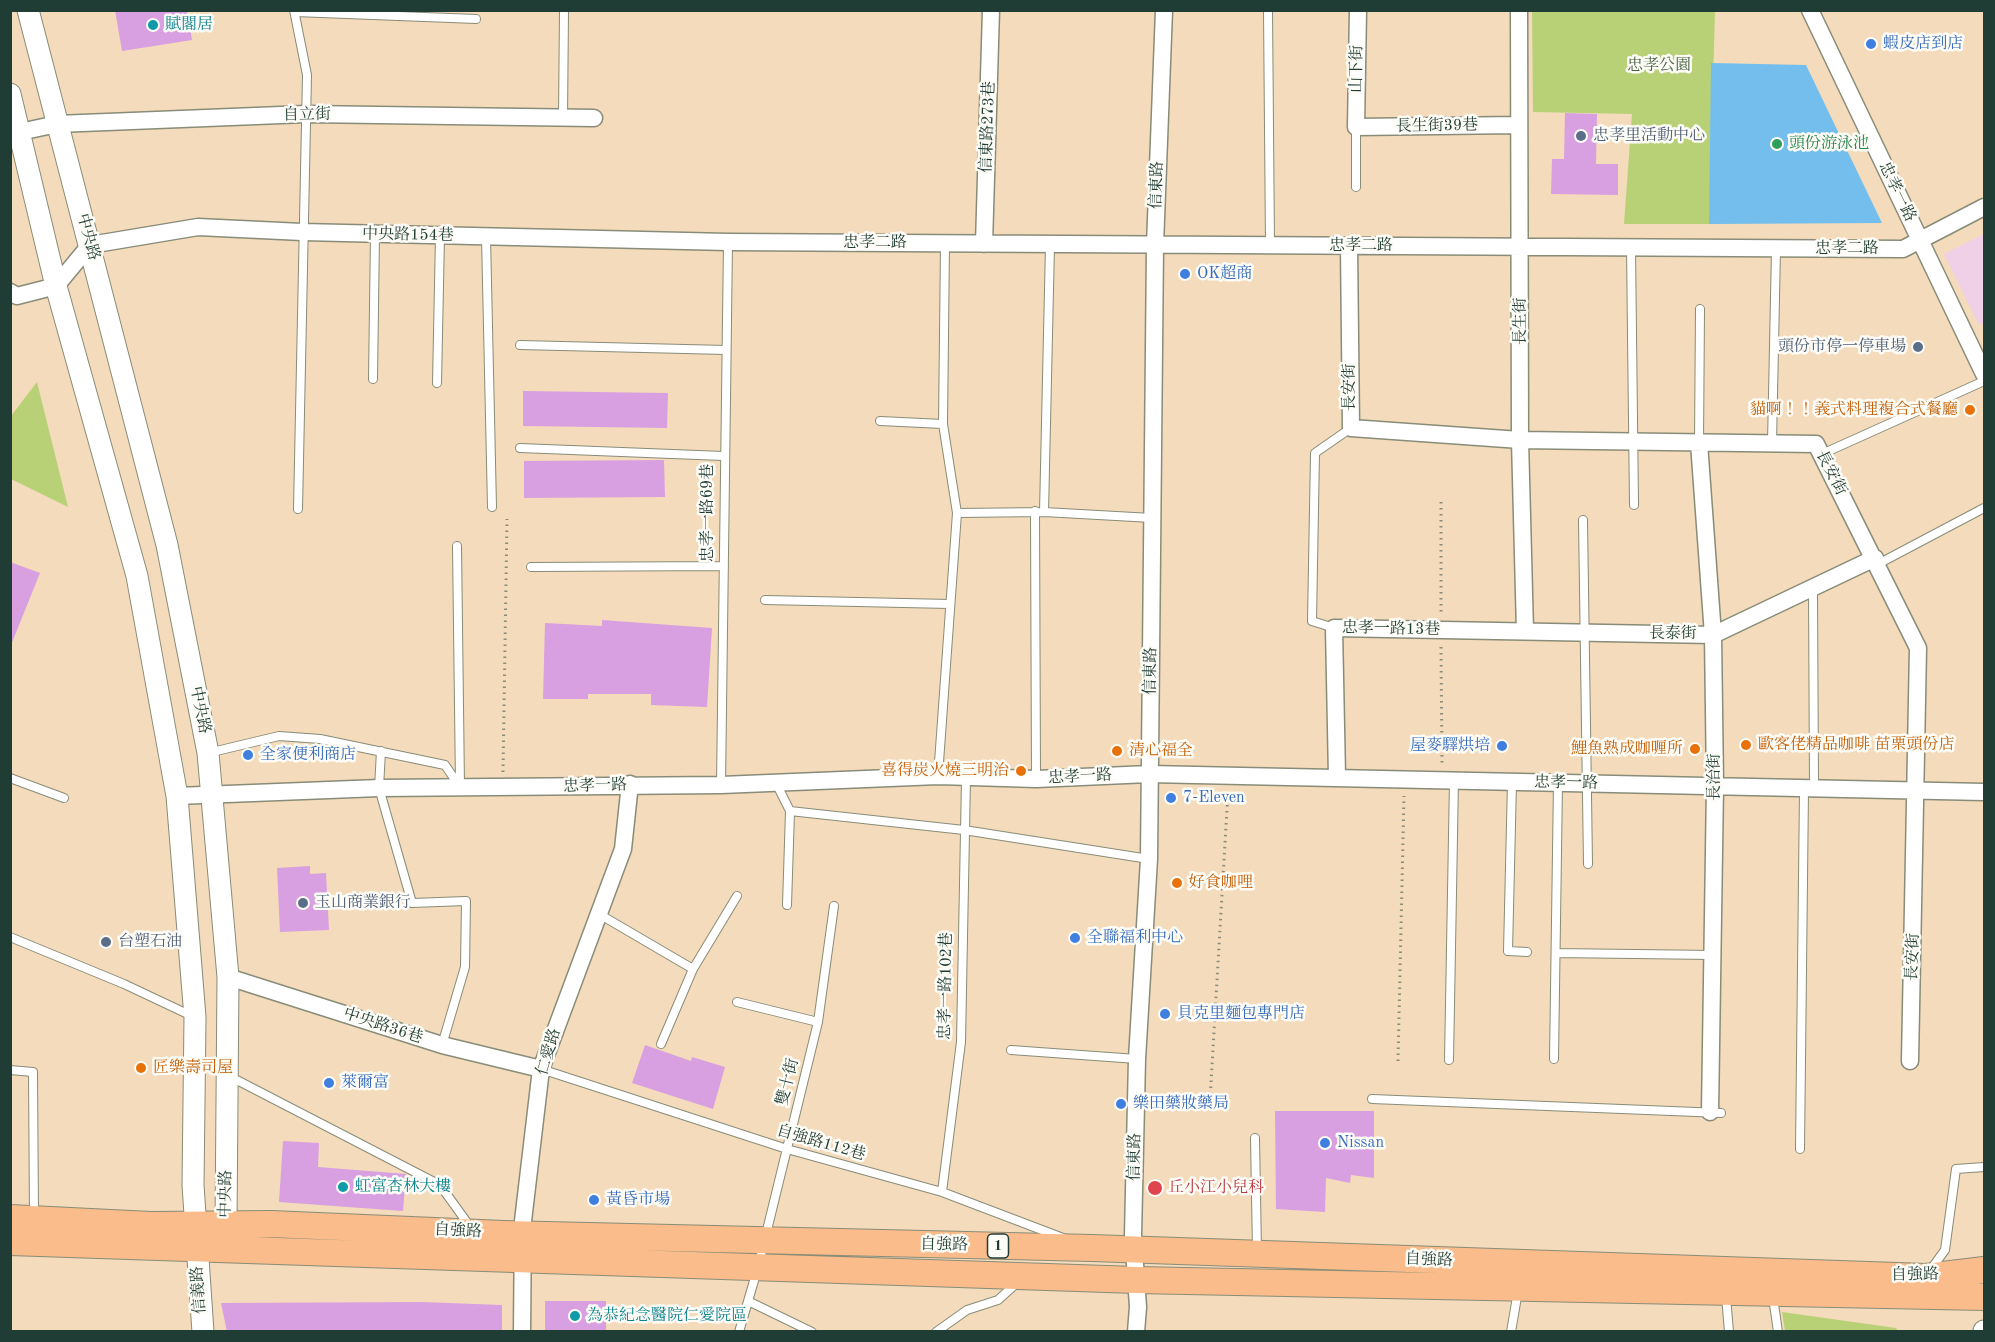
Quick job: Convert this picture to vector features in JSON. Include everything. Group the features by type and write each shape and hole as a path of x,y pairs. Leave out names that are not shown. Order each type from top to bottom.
{"main road":[{"name":"自強路","path":"22,1218 195,1236 522,1259 1136,1280 1984,1297"},
{"name":"自強路","path":"10,1242 195,1236 226,1225 1092,1248 1926,1276 1984,1270"}],"street":[{"name":"中央路","path":"28,10 167,545 208,753 228,977 226,1225"},
{"name":"信東路273巷","path":"984,244 992,10"},
{"name":"信東路","path":"1136,1332 1136,1250 1133,1235 1137,1059 1149,859 1155,245 1164,10"},
{"name":"山下街","path":"1356,127 1358,10"},
{"name":"長生街","path":"1519,10 1520,440 1525,631"},
{"name":"忠孝一路","path":"1810,10 1984,374"},
{"name":"中央路","path":"10,94 56,286 137,576 177,796 195,1017 195,1236"},
{"name":"自立街","path":"20,132 57,124 306,114 594,118"},
{"name":"長生街39巷","path":"1356,127 1518,125"},
{"name":"忠孝二路","path":"728,242 1903,249 1984,207"},
{"name":"中央路154巷","path":"90,245 198,227 440,236 728,242"},
{"path":"10,292 17,296 56,286 90,245"},
{"name":"長安街","path":"1349,246 1350,428 1520,440 1816,444 1877,561 1918,648 1910,1061"},
{"name":"長治街","path":"1699,443 1713,635 1715,1112"},
{"name":"長泰街","path":"1525,631 1713,635 1813,587 1877,561"},
{"name":"忠孝一路13巷","path":"1336,777 1334,628 1525,631"},
{"name":"忠孝一路","path":"177,796 379,788 721,785 938,776 966,779 1036,779 1149,774 1984,792"},
{"name":"仁愛路","path":"522,1332 522,1234 541,1069 623,849 630,784"},
{"name":"中央路36巷","path":"228,977 442,1045 541,1069"},
{"name":"信義路","path":"195,1236 203,1332"}],"lane":[{"path":"563,118 564,10"},
{"path":"1268,10 1270,246"},
{"path":"298,509 306,75 295,11 476,19"},
{"path":"1356,127 1356,187"},
{"path":"372,379 375,234"},
{"path":"437,383 440,236"},
{"path":"486,237 492,507"},
{"name":"忠孝一路69巷","path":"721,785 723,456 728,242"},
{"path":"938,776 957,513 943,424 945,243"},
{"path":"1036,779 1040,511 1050,245"},
{"path":"1631,248 1634,505"},
{"path":"1772,443 1776,249"},
{"path":"1699,443 1700,309"},
{"path":"520,345 726,350"},
{"path":"1822,454 1984,381"},
{"path":"880,421 943,424"},
{"path":"1334,628 1312,621 1315,453 1350,428"},
{"path":"520,448 723,456"},
{"path":"1877,561 1984,508"},
{"path":"957,513 1040,511 1152,518"},
{"path":"1583,520 1586,634 1585,783 1588,864"},
{"path":"457,546 460,787"},
{"path":"531,567 724,566"},
{"path":"1800,1149 1813,587"},
{"path":"765,600 950,604"},
{"path":"208,753 279,736 320,738 445,765 460,787"},
{"path":"381,751 379,788 412,903 466,901 465,967 442,1045"},
{"path":"10,778 64,798"},
{"name":"忠孝一路102巷","path":"942,1192 961,1042 966,779"},
{"path":"1449,1060 1454,780"},
{"path":"1512,782 1508,951 1527,952"},
{"path":"776,783 790,811 788,905"},
{"path":"1554,1059 1558,783"},
{"path":"790,811 964,830 1149,859"},
{"path":"661,1044 693,969 737,896"},
{"name":"雙十街","path":"739,1332 759,1267 818,1022 834,906"},
{"path":"598,914 693,969"},
{"path":"10,937 124,984 195,1017"},
{"path":"1556,953 1713,955"},
{"path":"737,1002 818,1022"},
{"path":"1011,1050 1137,1059"},
{"name":"自強路112巷","path":"541,1069 787,1149 942,1192 1092,1248"},
{"path":"10,1070 33,1072 22,1218"},
{"path":"226,1074 440,1185 472,1231"},
{"path":"1372,1099 1715,1112"},
{"path":"1255,1138 1257,1254"},
{"path":"1926,1276 1945,1250 1956,1169 1984,1167"},
{"path":"936,1332 967,1310 998,1300 1024,1276"},
{"path":"1511,1332 1518,1286"},
{"path":"1725,1292 1730,1332"},
{"path":"1773,1293 1778,1332"},
{"path":"748,1300 812,1332"}],"path":[{"path":"503,787 507,519"},
{"path":"1210,1100 1229,775"},
{"path":"1398,1061 1404,779"}],"shaded area":[{"path":"1984,234 1984,322 1979,325 1944,254"}],"green space":[{"name":"忠孝公園","path":"1532,11 1715,11 1709,224 1624,224 1632,114 1533,112"},
{"path":"37,382 68,507 11,479 11,416"},
{"path":"1782,1312 1896,1328 1898,1331 1785,1331"}],"water":[{"name":"頭份游泳池","path":"1711,63 1806,65 1882,223 1709,224"}],"building":[{"name":"賦閣居","path":"115,10 187,10 192,40 122,51"},
{"name":"忠孝里活動中心","path":"1565,113 1597,114 1596,164 1618,164 1618,195 1551,194 1552,159 1564,159"},
{"path":"523,391 668,393 667,428 523,426"},
{"path":"664,460 665,497 524,498 524,461"},
{"path":"10,562 40,573 11,645 10,645"},
{"path":"602,620 712,628 707,707 651,705 651,694 588,694 588,699 543,699 545,623 602,626"},
{"path":"310,866 310,874 326,873 329,930 280,932 277,868"},
{"path":"645,1045 691,1061 692,1057 725,1067 713,1109 632,1083"},
{"name":"Nissan","path":"1275,1111 1374,1111 1374,1178 1351,1175 1350,1183 1326,1178 1325,1212 1276,1209"},
{"name":"虹富杏林大樓","path":"283,1141 319,1143 318,1167 406,1174 403,1211 279,1202"},
{"name":"為恭紀念醫院仁愛院區","path":"545,1301 606,1301 606,1332 545,1332"},
{"path":"422,1302 502,1305 502,1332 227,1332 221,1303"}],"place":[{"name":"賦閣居","path":"153,25"},
{"name":"蝦皮店到店","path":"1871,44"},
{"name":"忠孝里活動中心","path":"1581,136"},
{"name":"頭份游泳池","path":"1777,144"},
{"name":"OK超商","path":"1185,274"},
{"name":"頭份市停一停車場","path":"1918,347"},
{"name":"貓啊！！義式料理複合式餐廳","path":"1970,410"},
{"name":"歐客佬精品咖啡 苗栗頭份店","path":"1746,745"},
{"name":"屋麥驛烘培","path":"1502,746"},
{"name":"鯉魚熟成咖喱所","path":"1695,749"},
{"name":"清心福全","path":"1117,751"},
{"name":"全家便利商店","path":"248,755"},
{"name":"喜得炭火燒三明治","path":"1021,771"},
{"name":"7-Eleven","path":"1171,798"},
{"name":"好食咖哩","path":"1177,883"},
{"name":"玉山商業銀行","path":"303,903"},
{"name":"全聯福利中心","path":"1075,938"},
{"name":"台塑石油","path":"106,942"},
{"name":"貝克里麵包專門店","path":"1165,1014"},
{"name":"匠樂壽司屋","path":"141,1068"},
{"name":"萊爾富","path":"329,1083"},
{"name":"樂田藥妝藥局","path":"1121,1104"},
{"name":"Nissan","path":"1325,1143"},
{"name":"虹富杏林大樓","path":"343,1187"},
{"name":"丘小江小兒科","path":"1155,1188"},
{"name":"黃昏市場","path":"594,1200"},
{"name":"為恭紀念醫院仁愛院區","path":"575,1316"}]}
